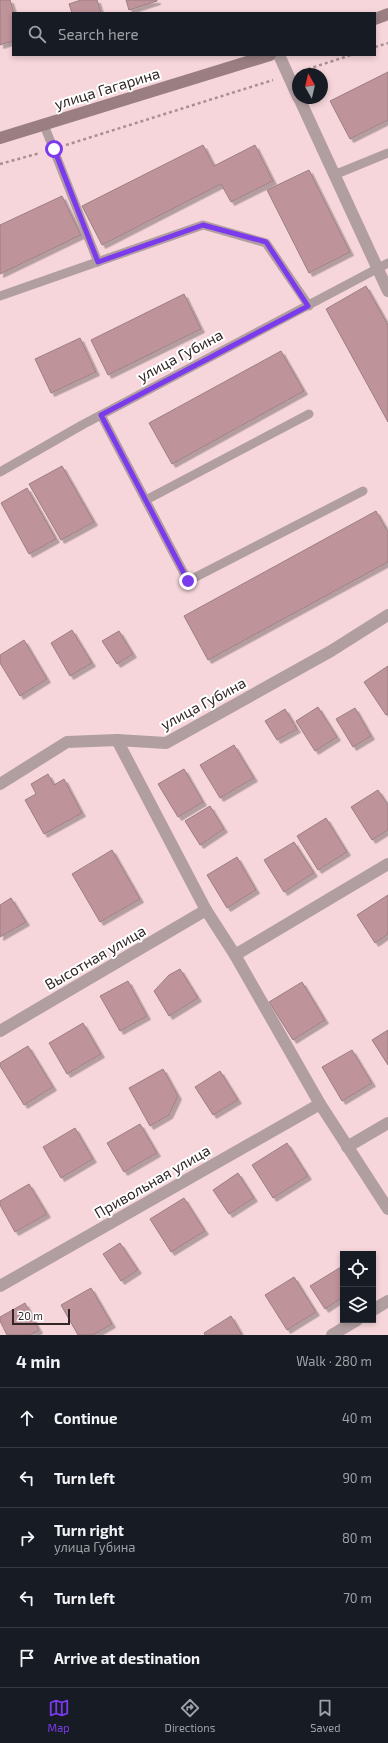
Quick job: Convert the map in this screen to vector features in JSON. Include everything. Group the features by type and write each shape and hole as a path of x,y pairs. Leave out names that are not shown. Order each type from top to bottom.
{"street":[{"path":"376,19 388,14"},
{"name":"улица Гагарина","path":"0,138 267,56"},
{"path":"279,56 292,84"},
{"path":"301,104 376,268 388,291"},
{"name":"улица Губина","path":"0,784 67,742 117,740 166,743 331,651 388,615"},
{"path":"117,740 206,910 235,955 320,1104 388,1209"},
{"path":"235,955 388,864"},
{"name":"Высотная улица","path":"0,1032 206,910"},
{"name":"Привольная улица","path":"0,1286 320,1104"},
{"path":"347,1147 388,1123"},
{"path":"376,1308 388,1301"},
{"path":"332,1335 352,1323"}],"lane":[{"path":"44,124 98,262"},
{"path":"334,175 388,153"},
{"path":"0,296 203,225 266,242 308,306"},
{"name":"улица Губина","path":"0,472 101,415 388,263"},
{"path":"146,500 309,414"},
{"path":"101,415 188,581 363,491"}],"path":[{"path":"376,47 388,43"},
{"path":"0,164 54,149 349,56"}],"building":[{"path":"0,0 10,0 14,12 12,12 12,41 0,45"},
{"path":"81,0 97,0 101,12 72,12 69,4"},
{"path":"126,0 157,0 157,1 129,10"},
{"path":"388,72 388,120 350,139 330,101"},
{"path":"203,145 214,166 255,145 273,181 231,202 221,184 102,245 82,206"},
{"path":"309,170 350,252 309,273 267,190"},
{"path":"62,196 81,235 0,274 0,225"},
{"path":"366,286 388,325 388,422 326,309"},
{"path":"184,294 201,329 108,375 91,340"},
{"path":"80,338 96,372 51,393 35,359"},
{"path":"281,351 304,391 172,464 149,423"},
{"path":"62,466 94,522 61,540 29,484"},
{"path":"27,488 56,539 29,554 1,503"},
{"path":"376,511 388,532 388,562 208,660 184,616"},
{"path":"72,630 92,663 70,676 51,643"},
{"path":"119,631 133,654 117,664 102,641"},
{"path":"24,640 47,679 20,696 0,663 0,655"},
{"path":"388,666 388,714 386,715 364,682"},
{"path":"318,707 337,737 315,751 296,721"},
{"path":"355,708 371,736 353,747 336,719"},
{"path":"285,709 297,729 277,740 265,721"},
{"path":"234,745 254,778 220,798 200,765"},
{"path":"184,769 203,802 178,817 158,784"},
{"path":"48,774 54,785 64,779 82,813 44,834 25,800 36,794 31,784"},
{"path":"378,790 388,805 388,830 372,840 351,807"},
{"path":"210,806 224,829 200,845 185,821"},
{"path":"326,818 347,852 318,870 297,836"},
{"path":"294,842 314,873 284,892 264,860"},
{"path":"112,850 140,899 100,922 72,874"},
{"path":"237,857 256,890 227,908 207,875"},
{"path":"388,895 388,934 375,943 357,915"},
{"path":"11,898 26,922 0,937 0,905"},
{"path":"180,969 198,998 169,1016 154,991 169,975"},
{"path":"128,981 147,1016 120,1031 100,996"},
{"path":"302,982 325,1020 293,1040 269,1002"},
{"path":"83,1023 101,1054 67,1074 49,1043"},
{"path":"388,1030 388,1065 372,1040"},
{"path":"28,1046 53,1087 24,1105 0,1066 0,1063"},
{"path":"352,1050 372,1083 342,1101 322,1067"},
{"path":"163,1069 178,1096 169,1115 150,1126 129,1088"},
{"path":"220,1071 238,1100 213,1115 195,1087"},
{"path":"140,1124 157,1153 124,1172 107,1143"},
{"path":"75,1128 93,1159 61,1178 43,1147"},
{"path":"287,1143 308,1176 273,1198 252,1165"},
{"path":"238,1173 254,1198 229,1214 213,1190"},
{"path":"29,1184 47,1214 15,1232 0,1205 0,1201"},
{"path":"184,1198 205,1231 171,1252 150,1219"},
{"path":"120,1243 138,1270 121,1281 103,1254"},
{"path":"340,1268 340,1299 325,1309 310,1286"},
{"path":"294,1277 316,1312 287,1330 265,1295"},
{"path":"91,1288 112,1324 93,1335 78,1335 61,1305"},
{"path":"25,1303 39,1330 30,1335 7,1335 0,1321 0,1317"},
{"path":"231,1316 242,1335 205,1335 204,1333"}],"route":[{"path":"54,149 98,262 203,225 266,242 308,306 101,415 188,581"}]}
